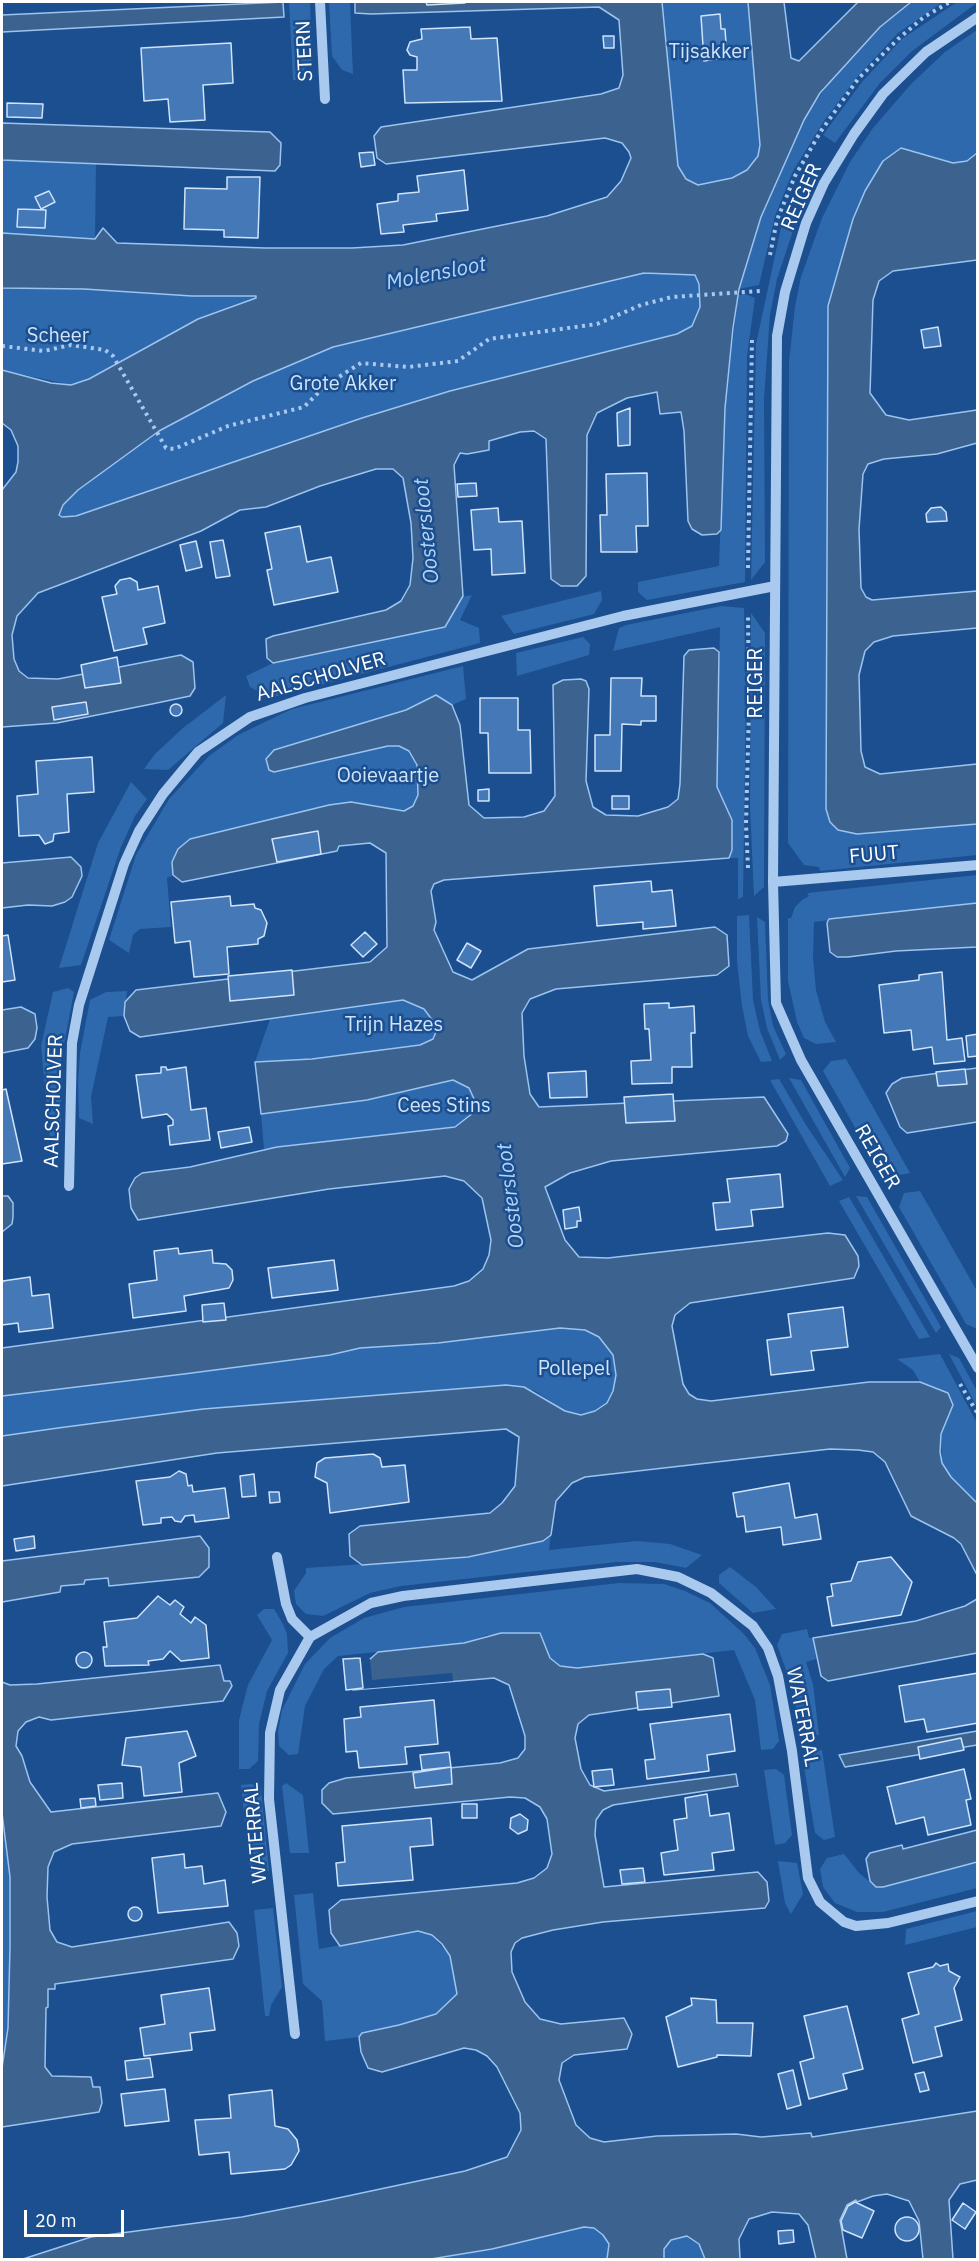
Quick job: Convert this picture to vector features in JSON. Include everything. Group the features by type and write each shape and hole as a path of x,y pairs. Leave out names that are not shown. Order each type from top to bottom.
{"street":[{"name":"STERN","path":"320,2 325,99"},
{"name":"REIGER","path":"978,17 926,52 883,94 854,134 824,183 806,223 785,292 777,336 773,882 776,1003 801,1060 978,1368"},
{"name":"AALSCHOLVER","path":"69,1186 72,1043 80,1005 124,864 139,831 163,794 198,752 250,717 304,698 623,616 774,586"},
{"name":"FUUT","path":"773,882 978,865"},
{"path":"277,1557 292,1619 310,1637"},
{"name":"WATERRAL","path":"295,2034 269,1799 270,1733 280,1690 310,1637 371,1603 403,1596 637,1569 678,1577 711,1593 753,1626 768,1648 778,1676 792,1751 808,1878 820,1902 844,1922 856,1926 888,1923 978,1901"}],"path":[{"path":"2,346 44,351 71,345 105,350 113,356 166,448 174,449 228,426 304,407 326,385 361,363 408,367 458,361 489,339 597,324 640,305 694,294 761,291"}],"green space":[{"path":"289,2 310,2 312,59 299,80 293,80"},
{"path":"329,2 350,2 353,74 342,70 332,56"},
{"name":"Tijsakker","path":"662,2 748,2 760,145 758,156 747,170 725,181 698,185 686,179 678,166"},
{"path":"911,2 943,2 898,33 858,76 824,121 793,171 775,216 759,285 739,289 761,218 804,120 832,78 880,27"},
{"path":"957,2 978,2 912,51 880,83 835,143 823,135 862,82 902,39"},
{"path":"977,30 977,153 967,161 953,163 901,148 883,161 853,219 828,306 826,809 830,822 857,834 977,824 977,855 820,871 819,867 804,865 788,843 789,362 795,306 801,277 822,218 850,162 873,128 911,84 945,52"},
{"path":"2,160 96,164 95,239 2,233"},
{"path":"785,209 799,213 777,279 770,315 764,399 765,562 751,580 756,344"},
{"name":"Grote Akker","path":"644,273 696,275 699,284 700,307 692,326 677,334 450,391 362,418 76,516 62,517 59,515 63,505 78,490 159,431 253,381 333,347"},
{"name":"Scheer","path":"2,288 84,289 192,296 256,296 256,298 198,319 89,379 71,385 2,370"},
{"path":"745,294 755,298 747,356 745,582 647,600 638,592 638,582 719,566 725,408 738,295"},
{"path":"601,591 602,600 594,614 514,634 501,616"},
{"path":"472,595 460,620 479,628 480,643 270,698 250,687 246,676 273,663 445,627 462,597"},
{"path":"721,606 744,608 746,699 743,897 738,899 738,858 729,858 732,850 732,820 717,787 720,627 613,651 619,628 626,625"},
{"path":"751,613 765,633 764,887 754,896 750,807"},
{"path":"583,637 590,644 589,655 517,676 516,653"},
{"name":"Ooievaartje","path":"463,666 466,699 452,705 436,695 406,710 274,750 399,746 409,751 417,765 418,796 413,806 404,811 352,802 190,839 172,862 173,875 167,878 171,927 140,929 133,935 129,953 109,940 136,855 169,799 209,756 238,735 292,709"},
{"path":"226,695 223,723 168,770 144,769 155,754 183,728"},
{"path":"131,782 147,799 135,816 121,847 81,965 59,968 98,843"},
{"path":"977,875 977,903 814,922 813,958 816,990 825,1022 836,1042 816,1044 804,1038 797,1022 788,981 788,918 791,918 795,907 809,896 807,893"},
{"path":"749,915 753,1000 760,1031 772,1061 761,1062 748,1036 742,1006 737,961 737,916"},
{"path":"757,917 765,922 768,1000 773,1026 786,1054 780,1060 767,1028 761,1000"},
{"path":"68,988 74,992 61,1060 61,1140 50,1141 41,1046 53,992"},
{"path":"127,991 124,1016 108,1017 91,1097 93,1124 79,1118 78,1083 80,1053 90,1000 106,992"},
{"name":"Trijn Hazes","path":"402,1000 424,1009 433,1021 436,1032 433,1039 420,1045 312,1059 255,1062 270,1019"},
{"path":"846,1059 910,1173 889,1177 882,1175 823,1071 831,1061"},
{"path":"789,1078 801,1080 850,1168 845,1177"},
{"path":"779,1079 806,1125 843,1180 830,1186 770,1080"},
{"name":"Cees Stins","path":"453,1080 469,1088 475,1101 474,1113 455,1127 264,1149 261,1114 367,1100"},
{"path":"920,1191 977,1291 977,1329 966,1324 899,1207 904,1193"},
{"path":"856,1196 867,1197 941,1327 936,1333"},
{"path":"849,1197 930,1337 919,1339 839,1201"},
{"name":"Pollepel","path":"560,1328 585,1330 599,1337 613,1355 616,1375 613,1391 607,1403 595,1411 581,1415 565,1411 535,1391 506,1385 203,1409 2,1436 2,1396 330,1355 360,1348 438,1343"},
{"path":"940,1354 977,1423 977,1503 951,1477 942,1463 941,1434 953,1405 948,1393 920,1382 913,1370 897,1359"},
{"path":"949,1354 959,1358 977,1391 977,1407"},
{"path":"551,1535 549,1550 637,1541 670,1544 702,1555 686,1568 655,1562 617,1562 401,1586 370,1593 323,1616 306,1614 296,1604 294,1591 306,1573 306,1568 468,1557 543,1541"},
{"path":"730,1567 756,1587 776,1609 753,1613 719,1583 719,1575"},
{"path":"619,1583 664,1584 685,1591 710,1603 743,1633 755,1648 770,1685 779,1741 773,1749 761,1750 755,1700 734,1650 577,1668 560,1666 550,1658 540,1633 487,1635 464,1643 338,1656 324,1669 305,1706 298,1754 289,1755 279,1746 278,1732 282,1710 305,1664 330,1638 364,1618 404,1607"},
{"path":"264,1609 274,1609 283,1624 287,1634 288,1653 267,1691 259,1724 258,1761 249,1769 239,1769 239,1720 248,1685 272,1640 257,1615"},
{"path":"807,1629 809,1638 813,1638 816,1659 806,1662 813,1684 819,1735 807,1736 799,1732 794,1692 777,1645 782,1634"},
{"path":"822,1750 835,1837 824,1840 815,1833 803,1761 810,1752"},
{"path":"776,1769 784,1775 792,1835 785,1843 775,1845 764,1770"},
{"path":"286,1783 303,1795 309,1853 290,1853 282,1786"},
{"path":"252,1784 261,1789 269,1871 250,1873 241,1785"},
{"path":"2,1813 10,1877 10,1947 8,2028 2,2068"},
{"path":"844,1854 859,1873 876,1887 977,1862 977,1888 883,1912 857,1912 835,1903 823,1887 820,1869 827,1858"},
{"path":"778,1861 797,1863 803,1894 791,1914 785,1903"},
{"path":"313,1893 319,1949 418,1931 432,1935 450,1956 458,1994 436,2014 362,2033 359,2037 325,2041 322,2001 303,1984 294,1895"},
{"path":"273,1908 282,1987 271,2005 269,2016 265,2016 254,1910"},
{"path":"977,1911 977,1927 905,1945 906,1929"},
{"path":"584,2227 594,2228 603,2235 609,2244 607,2260 431,2260 492,2249"},
{"path":"687,2236 699,2244 705,2259 664,2260 664,2249 671,2240"}],"water":[{"path":"283,2 284,17 2,32 2,15"},
{"path":"355,2 662,2 678,166 686,179 698,185 732,178 747,170 758,156 760,145 748,2 784,2 791,58 799,61 858,2 911,2 880,27 820,93 804,120 761,217 739,289 733,328 725,408 721,530 717,534 702,535 692,529 688,521 681,412 660,414 657,392 627,398 597,413 587,435 586,576 577,586 561,586 551,579 546,439 534,431 520,432 489,441 489,450 460,453 454,465 463,596 445,627 273,663 267,658 266,639 273,636 386,610 401,601 410,585 413,558 411,523 403,478 393,469 376,469 320,486 266,507 240,510 201,531 38,593 17,616 12,635 14,659 19,671 28,678 58,679 181,655 193,662 195,688 190,696 152,704 57,723 2,727 2,490 16,472 18,446 11,430 2,423 2,370 51,383 71,385 89,379 198,319 256,298 256,296 192,296 84,289 2,288 2,233 95,239 103,228 117,243 265,248 352,248 403,245 547,216 607,197 621,181 631,158 629,152 622,143 605,138 386,164 377,158 374,136 381,127 601,94 619,88 623,75 619,20 599,7 355,13","holes":["644,273 695,275 699,284 700,307 692,326 677,334 450,391 362,418 76,516 62,517 59,515 63,505 78,490 159,431 253,381 333,347"]},
{"path":"2,123 270,132 281,143 280,165 275,171 2,160"},
{"path":"901,148 953,163 967,161 977,153 977,260 893,271 879,281 873,300 870,393 886,415 909,420 977,410 977,443 937,454 884,459 868,464 863,474 859,529 861,588 866,597 872,600 977,591 977,628 893,636 874,642 865,651 859,675 861,751 865,767 880,774 977,764 977,824 857,834 838,830 830,822 826,809 828,306 853,219 865,191 883,161"},
{"name":"Oostersloot","path":"714,648 719,652 717,787 732,820 732,850 729,858 444,880 434,884 431,891 436,922 434,930 453,972 472,980 528,949 715,927 727,935 729,966 717,975 556,989 530,999 522,1013 524,1056 530,1094 539,1107 764,1097 788,1134 786,1141 777,1146 611,1161 570,1173 545,1187 565,1240 579,1257 608,1258 828,1233 845,1235 858,1256 859,1266 854,1278 690,1303 675,1315 672,1326 683,1384 689,1394 697,1399 711,1401 869,1382 920,1382 948,1393 953,1405 941,1434 940,1452 942,1463 951,1477 977,1503 977,1575 961,1544 954,1538 911,1516 885,1462 873,1452 858,1450 830,1449 585,1477 572,1483 556,1501 551,1535 543,1541 468,1557 362,1565 350,1556 349,1534 360,1526 490,1513 502,1503 515,1486 519,1437 506,1429 217,1453 2,1486 2,1436 58,1428 203,1409 506,1385 524,1387 565,1411 581,1415 595,1411 607,1403 613,1391 616,1375 613,1355 599,1337 585,1330 560,1328 438,1343 360,1348 330,1355 2,1396 2,1348 454,1286 469,1281 483,1269 489,1255 491,1240 482,1198 464,1181 445,1176 329,1189 138,1220 131,1208 129,1189 135,1178 142,1173 190,1167 277,1147 455,1127 473,1113 475,1101 469,1088 453,1080 367,1100 261,1114 255,1062 312,1059 420,1045 433,1039 436,1032 433,1021 424,1009 403,1000 140,1037 130,1031 124,1016 125,1002 136,990 370,962 387,947 386,853 370,843 339,846 337,851 182,882 173,875 172,862 178,849 190,839 329,805 351,802 404,811 413,806 418,795 417,765 409,751 399,746 388,746 274,772 269,770 266,759 274,750 406,710 436,695 452,705 460,725 469,805 484,818 524,817 544,811 555,796 553,685 563,680 581,679 586,681 589,689 586,781 593,807 606,815 638,816 668,807 678,799 680,784 684,656 689,650"},
{"path":"71,857 81,867 82,876 72,897 52,906 28,905 2,908 2,863"},
{"path":"977,903 977,947 896,951 848,957 837,957 830,952 827,923 829,919"},
{"path":"21,1007 35,1014 37,1028 35,1039 28,1048 2,1053 2,1010"},
{"path":"977,1068 977,1122 907,1133 900,1127 886,1093 892,1084 902,1078"},
{"path":"2,1196 8,1196 13,1203 13,1217 12,1224 2,1232"},
{"path":"200,1536 209,1548 209,1567 199,1577 109,1586 108,1578 85,1580 84,1584 61,1586 60,1592 2,1602 2,1561"},
{"path":"977,1599 977,1653 828,1681 821,1676 813,1638 916,1621 965,1606"},
{"path":"501,1633 540,1633 550,1658 560,1666 577,1668 703,1654 713,1658 719,1696 589,1715 578,1724 575,1738 581,1769 590,1785 604,1791 736,1774 738,1786 613,1805 603,1810 596,1820 595,1835 604,1887 758,1872 767,1882 769,1901 765,1908 603,1922 553,1930 522,1938 515,1943 511,1952 512,1972 525,2002 540,2019 561,2024 624,2018 632,2034 627,2049 574,2055 562,2063 559,2080 576,2125 590,2138 604,2142 657,2136 736,2134 761,2137 811,2133 812,2137 977,2111 977,2180 960,2184 949,2200 953,2259 923,2259 919,2221 909,2201 887,2194 857,2202 856,2200 847,2205 840,2220 847,2259 816,2259 808,2225 799,2214 772,2212 749,2219 739,2239 740,2259 705,2259 699,2244 687,2236 671,2240 664,2249 664,2259 607,2259 609,2244 603,2235 594,2228 584,2227 492,2249 431,2259 20,2260 91,2237 242,2217 465,2171 507,2157 521,2130 520,2113 497,2067 487,2056 476,2050 464,2048 382,2072 368,2068 361,2052 359,2037 362,2033 436,2014 457,1994 450,1956 442,1944 432,1935 418,1931 340,1946 331,1933 329,1910 341,1900 517,1883 534,1878 547,1868 552,1854 547,1819 540,1807 525,1798 510,1797 333,1814 322,1803 322,1790 329,1783 346,1778 500,1763 518,1758 525,1749 525,1736 509,1685 494,1678 353,1690 351,1676 378,1652 464,1643"},
{"path":"220,1665 224,1681 230,1681 232,1686 223,1701 51,1720 39,1717 26,1722 18,1731 16,1746 22,1756 30,1782 51,1812 218,1793 226,1812 221,1826 72,1844 54,1852 48,1867 47,1897 50,1930 57,1942 72,1947 229,1922 237,1933 239,1946 233,1959 55,1984 55,1989 48,1989 45,2067 52,2076 91,2077 93,2087 100,2087 102,2103 99,2112 2,2127 2,2068 8,2028 10,1877 2,1813 2,1682 10,1685 37,1684"},
{"path":"977,1731 977,1745 845,1767 839,1755"},
{"path":"977,1830 977,1862 883,1887 876,1887 870,1881 866,1859 870,1853 902,1845 903,1849"}],"pier":[{"path":"364,1659 370,1659 372,1680 452,1673 453,1681 361,1689 359,1663"}],"building":[{"path":"426,2 465,2 465,3 427,5"},
{"path":"720,14 721,29 725,29 727,57 704,61 701,16"},
{"path":"470,27 471,39 497,38 502,101 405,103 403,70 417,70 417,57 410,55 407,50 410,42 422,39 421,29"},
{"path":"603,36 614,36 614,48 604,48"},
{"path":"231,43 233,83 203,85 205,120 170,122 168,99 144,101 141,48"},
{"path":"7,103 43,104 42,118 7,117"},
{"path":"373,152 375,165 361,167 359,153"},
{"path":"464,170 468,210 436,214 437,221 403,225 404,232 381,234 377,204 398,201 398,194 419,192 417,176"},
{"path":"227,177 260,177 258,238 224,237 224,230 184,229 185,188 227,189"},
{"path":"49,191 55,202 41,209 35,197"},
{"path":"18,209 46,210 45,228 17,227"},
{"path":"938,327 941,346 924,348 921,330"},
{"path":"630,408 630,445 618,446 617,413"},
{"path":"647,473 648,526 636,526 637,552 601,552 600,515 607,515 606,474"},
{"path":"476,483 477,496 458,497 457,484"},
{"path":"941,507 946,512 947,521 927,522 926,514 931,508"},
{"path":"498,508 499,522 522,521 525,573 492,575 491,549 474,550 471,510"},
{"path":"300,526 307,562 331,557 338,592 274,605 267,570 272,569 265,533"},
{"path":"223,540 230,576 216,578 210,542"},
{"path":"196,541 202,567 186,571 180,545"},
{"path":"130,578 137,582 138,590 158,586 165,623 143,628 147,644 114,651 102,597 117,594 115,586 120,580"},
{"path":"117,657 121,683 85,688 81,665"},
{"path":"611,678 642,678 641,696 656,696 656,721 641,721 641,725 622,724 621,771 595,771 595,735 610,735"},
{"path":"480,698 518,698 518,730 530,730 531,773 489,773 488,733 480,733"},
{"path":"86,702 88,714 54,720 52,707"},
{"path":"178,704 182,710 178,716 174,716 170,708"},
{"path":"92,757 94,792 67,794 69,832 54,834 53,841 45,844 39,835 19,836 17,796 38,794 36,761"},
{"path":"489,789 489,801 478,801 478,790"},
{"path":"612,796 629,796 629,809 612,809"},
{"path":"318,831 321,854 277,862 272,839"},
{"path":"651,881 652,892 672,890 676,926 643,929 643,922 597,926 594,886"},
{"path":"230,896 231,906 254,904 255,908 261,910 267,923 264,936 258,939 258,944 227,947 229,974 194,977 190,941 175,943 171,902"},
{"path":"365,932 377,944 363,957 351,945"},
{"path":"8,935 15,980 2,982 2,936"},
{"path":"467,943 481,951 471,968 457,960"},
{"path":"292,970 294,995 230,1001 228,976"},
{"path":"942,972 947,1040 962,1038 965,1061 934,1064 932,1047 913,1050 911,1030 884,1033 879,985 919,980 919,975"},
{"path":"669,1003 669,1008 694,1006 695,1033 691,1033 692,1067 672,1067 672,1083 632,1084 631,1061 651,1060 649,1029 645,1029 644,1004"},
{"path":"978,1034 978,1056 968,1057 966,1036"},
{"path":"161,1067 166,1067 167,1070 186,1067 191,1110 206,1108 210,1140 170,1145 168,1126 173,1125 173,1120 167,1114 142,1118 136,1075 161,1073"},
{"path":"965,1069 967,1084 938,1086 936,1072"},
{"path":"586,1071 587,1097 550,1098 548,1073"},
{"path":"6,1089 22,1161 2,1164 2,1090"},
{"path":"673,1094 675,1121 626,1123 624,1097"},
{"path":"249,1127 252,1142 221,1148 218,1132"},
{"path":"780,1174 783,1207 751,1210 753,1226 716,1230 713,1203 730,1202 727,1179"},
{"path":"579,1207 581,1221 577,1221 577,1227 565,1229 563,1210"},
{"path":"178,1248 179,1254 212,1250 213,1263 226,1264 232,1270 233,1280 229,1288 184,1296 186,1311 133,1318 129,1284 157,1280 154,1251"},
{"path":"334,1260 338,1290 272,1298 268,1268"},
{"path":"30,1277 32,1296 49,1294 53,1328 19,1332 18,1323 2,1325 2,1284 3,1281"},
{"path":"224,1303 226,1320 203,1322 202,1305"},
{"path":"843,1307 848,1347 811,1351 814,1370 771,1375 767,1340 791,1337 788,1314"},
{"path":"373,1454 380,1458 382,1467 405,1465 409,1502 330,1513 327,1483 315,1477 317,1463 325,1458"},
{"path":"179,1471 186,1474 188,1486 192,1485 193,1492 225,1488 229,1518 195,1522 194,1515 185,1516 181,1522 175,1521 172,1517 161,1518 161,1523 143,1525 136,1481 170,1477"},
{"path":"254,1474 256,1496 242,1497 240,1476"},
{"path":"789,1483 795,1518 817,1514 821,1539 783,1545 781,1527 746,1532 744,1516 737,1517 733,1493"},
{"path":"269,1492 279,1492 280,1502 270,1503"},
{"path":"34,1536 35,1548 16,1551 14,1539"},
{"path":"891,1557 912,1582 901,1615 832,1626 827,1597 833,1596 831,1584 851,1581 858,1562"},
{"path":"158,1596 170,1605 175,1600 184,1607 180,1614 191,1623 195,1617 206,1625 209,1658 181,1661 170,1651 163,1659 148,1661 149,1665 105,1666 103,1647 107,1647 104,1622 137,1618"},
{"path":"84,1652 92,1660 84,1668 76,1660"},
{"path":"360,1658 363,1688 346,1690 343,1659"},
{"path":"978,1673 978,1723 927,1732 924,1719 905,1722 899,1686"},
{"path":"670,1689 672,1707 638,1710 636,1692"},
{"path":"434,1700 438,1744 405,1747 407,1764 359,1768 357,1751 346,1752 344,1719 361,1717 360,1707"},
{"path":"730,1714 735,1751 707,1755 709,1771 647,1779 645,1760 655,1759 650,1724"},
{"path":"187,1731 196,1756 179,1763 182,1792 144,1796 141,1767 122,1765 126,1738"},
{"path":"961,1738 964,1750 920,1759 918,1747"},
{"path":"449,1752 451,1767 422,1770 420,1755"},
{"path":"451,1767 452,1784 415,1788 413,1773"},
{"path":"612,1769 614,1785 594,1787 592,1771"},
{"path":"964,1769 971,1799 966,1800 971,1825 928,1835 924,1817 896,1824 887,1787"},
{"path":"122,1783 123,1798 100,1800 98,1785"},
{"path":"707,1794 710,1816 729,1813 734,1850 712,1853 714,1870 664,1875 661,1853 678,1850 674,1820 687,1818 685,1798"},
{"path":"95,1798 96,1806 81,1808 80,1799"},
{"path":"462,1804 477,1804 477,1818 462,1818"},
{"path":"520,1814 528,1820 527,1830 518,1834 510,1828 511,1818"},
{"path":"431,1818 433,1845 410,1847 413,1880 338,1886 336,1863 345,1862 342,1826"},
{"path":"184,1854 185,1868 202,1866 204,1884 225,1880 228,1906 158,1913 152,1858"},
{"path":"643,1868 645,1882 622,1884 620,1870"},
{"path":"135,1907 140,1909 142,1914 140,1919 135,1921 130,1919 128,1914 130,1909"},
{"path":"936,1963 940,1966 948,1964 949,1971 960,1977 954,1988 962,2020 935,2027 942,2056 913,2063 902,2019 919,2014 908,1973 933,1967"},
{"path":"209,1988 215,2030 190,2033 192,2050 144,2056 140,2028 165,2024 161,1995"},
{"path":"691,1998 716,2000 717,2023 753,2023 751,2056 717,2055 717,2057 678,2067 666,2017 692,2005"},
{"path":"847,2006 863,2069 843,2074 847,2089 809,2099 800,2062 814,2058 804,2016"},
{"path":"150,2058 153,2077 127,2080 125,2061"},
{"path":"793,2070 801,2105 787,2109 778,2074"},
{"path":"924,2072 929,2090 920,2092 915,2074"},
{"path":"165,2089 169,2121 125,2126 121,2094"},
{"path":"272,2090 275,2126 288,2129 297,2140 299,2151 291,2165 285,2169 231,2174 229,2152 199,2155 195,2120 231,2118 229,2095"},
{"path":"855,2202 874,2211 862,2238 843,2230 841,2221 848,2206"},
{"path":"963,2203 976,2212 965,2229 952,2220"},
{"path":"907,2217 912,2218 918,2224 918,2234 912,2240 907,2241 902,2240 896,2234 895,2229 896,2224 902,2218"},
{"path":"793,2230 794,2242 779,2244 778,2231"}],"water label":[{"name":"Molensloot","path":"436,274"}]}
